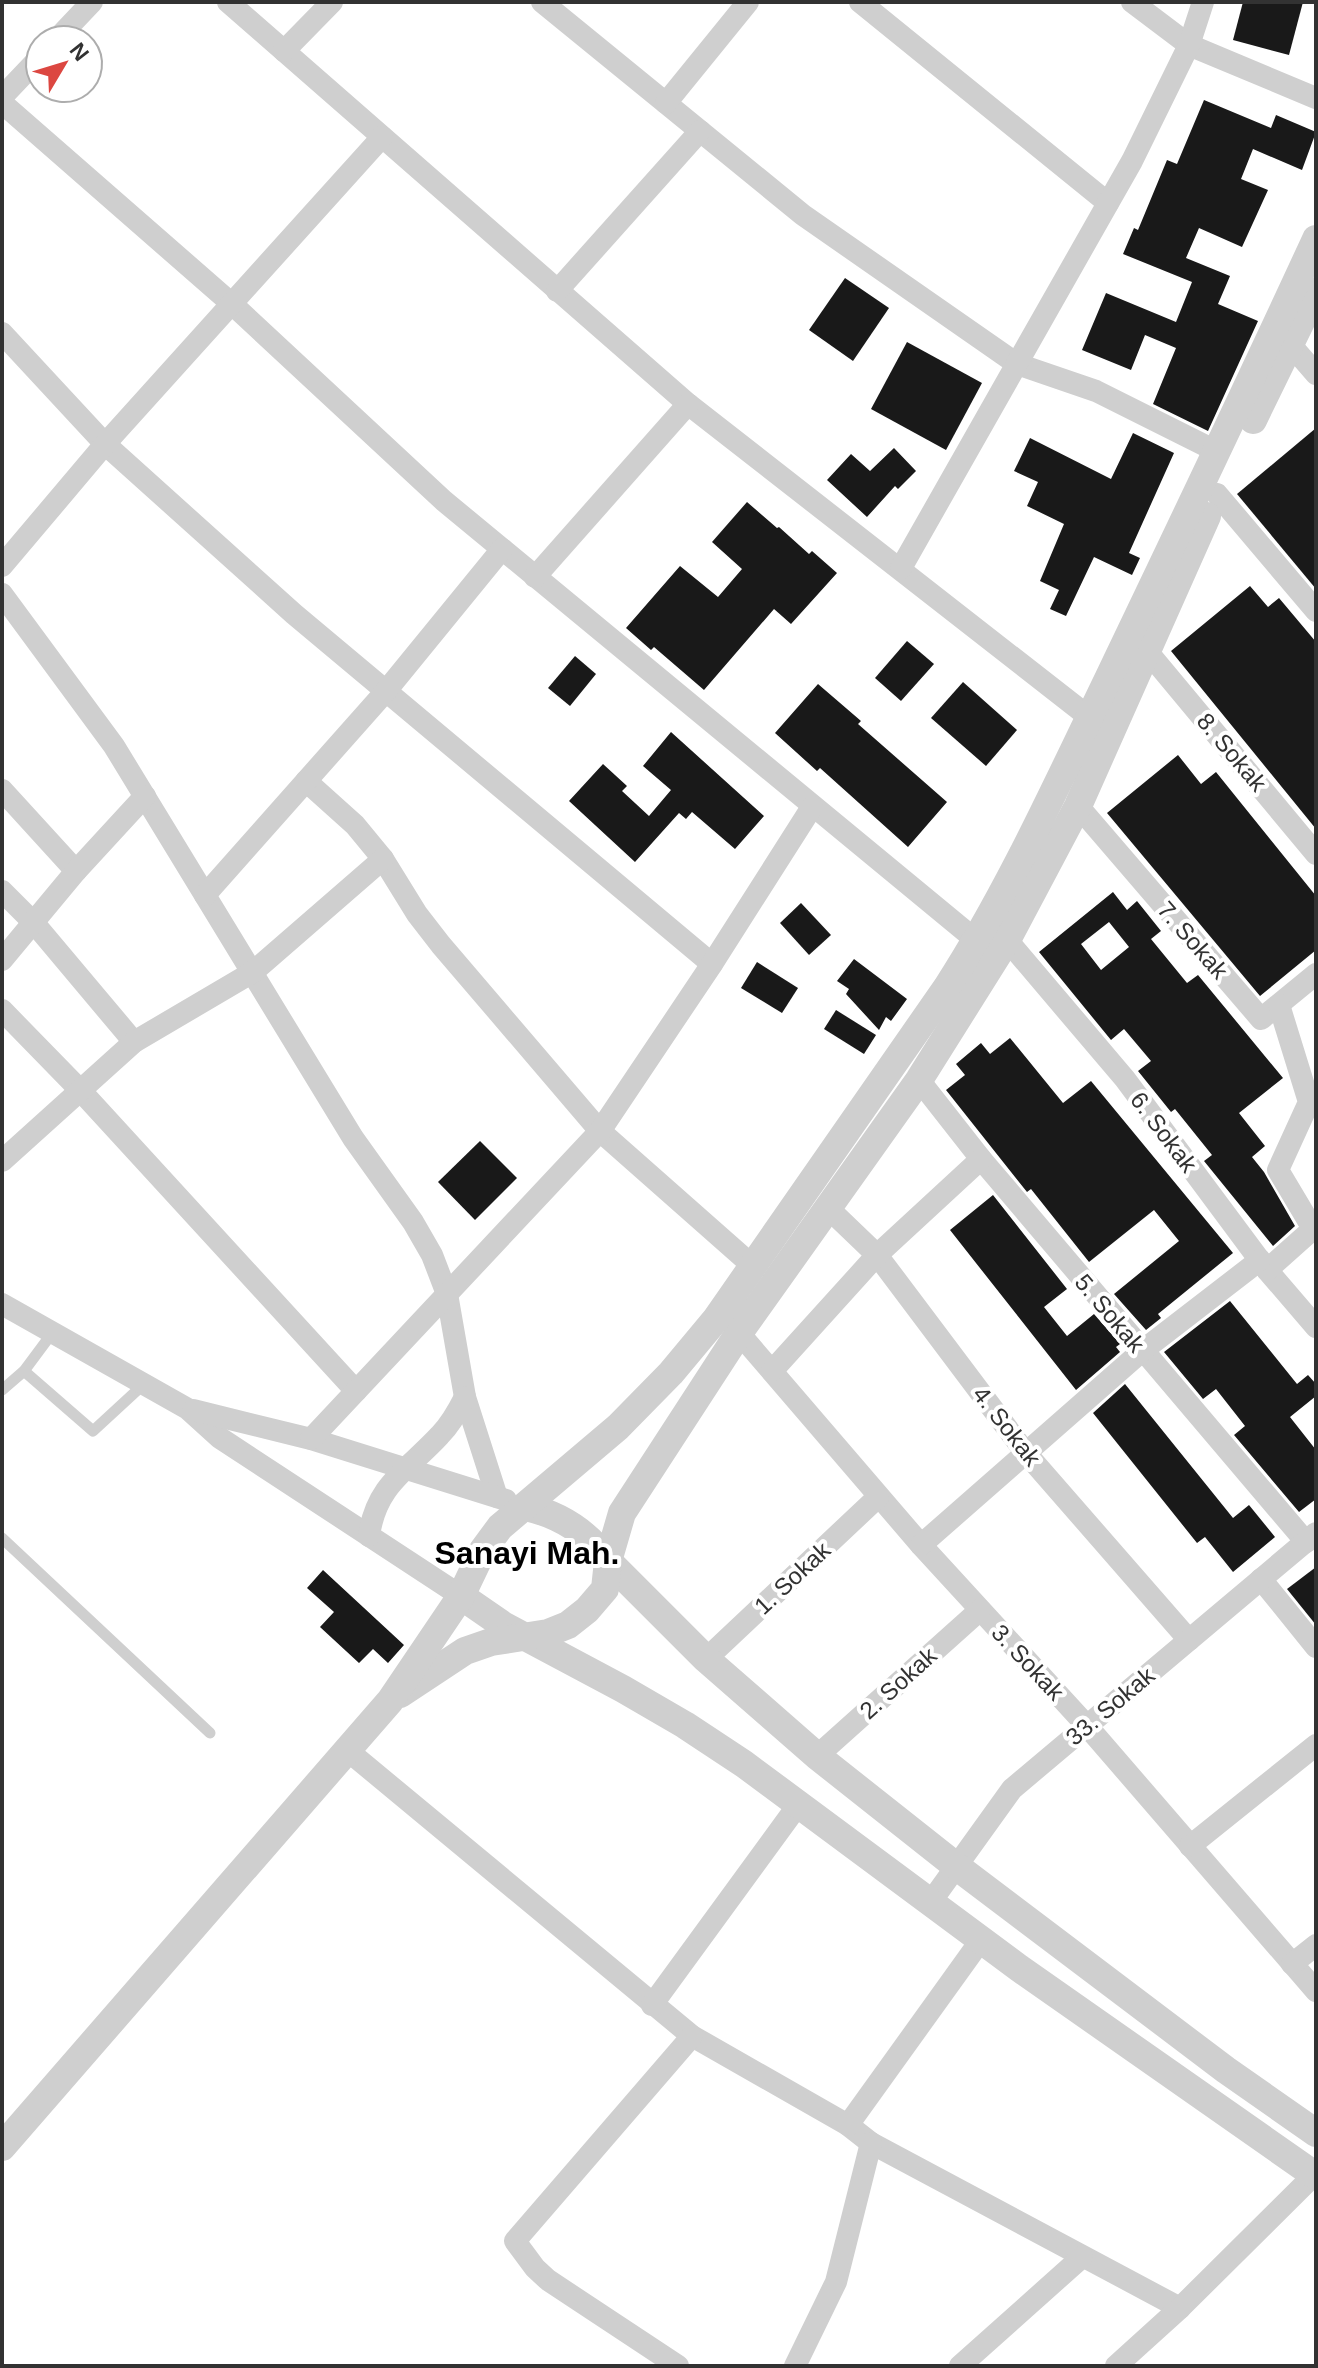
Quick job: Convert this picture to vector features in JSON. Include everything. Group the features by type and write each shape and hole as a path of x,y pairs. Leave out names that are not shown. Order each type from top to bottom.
{"street":[{"path":"71,24 92,2"},
{"path":"228,2 688,404 1089,717"},
{"path":"284,51 332,2"},
{"path":"542,2 803,215 1017,364 1096,391 1218,452"},
{"path":"666,103 748,2"},
{"path":"860,2 1108,203"},
{"path":"1132,2 1189,45 1316,98"},
{"path":"901,568 1108,203 1189,45 1203,2"},
{"path":"2,97 24,74"},
{"path":"2,103 232,304 444,501 977,941"},
{"path":"557,291 700,131"},
{"path":"2,566 105,444 382,137"},
{"path":"2,2147 390,1701 461,1596 483,1550 500,1527 618,1427 671,1373 754,1267 977,941 1218,452 1316,239"},
{"path":"390,1701 465,1651 491,1642 548,1633 568,1625 587,1610 605,1589 608,1561 622,1513 739,1333 919,1080 1007,940 1078,806 1217,494 1316,291"},
{"path":"2,333 105,444 294,614 712,964"},
{"path":"1290,344 1316,374"},
{"path":"535,577 688,404"},
{"path":"1217,494 1316,611"},
{"path":"205,895 386,691 502,549"},
{"path":"2,594 114,746 353,1138 413,1222 432,1255 447,1294 465,1397 497,1497"},
{"name":"8. Sokak","path":"1147,651 1316,854"},
{"path":"306,781 355,825 383,859 417,914 441,945 600,1131 754,1267"},
{"path":"2,790 76,871"},
{"path":"2,960 76,871 145,796"},
{"name":"7. Sokak","path":"1078,806 1261,1019 1279,1005"},
{"path":"311,1439 600,1131 812,807"},
{"path":"2,1161 134,1042 253,972 383,859"},
{"path":"2,891 34,923 134,1042"},
{"name":"6. Sokak","path":"1007,940 1125,1079 1264,1265 1316,1327"},
{"path":"921,1545 1142,1351 1313,1229 1278,1170 1309,1102 1279,1005 1316,974"},
{"path":"2,1010 80,1090 356,1391"},
{"name":"5. Sokak","path":"919,1080 1142,1351 1311,1538"},
{"path":"772,1371 877,1255 981,1159"},
{"name":"4. Sokak","path":"828,1208 877,1255 1025,1452 1189,1640"},
{"path":"2,1304 188,1409 220,1438 503,1625 685,1725 981,1940 1315,2176 1116,2366"},
{"name":"3. Sokak","path":"739,1333 878,1497 1087,1726 1316,1991"},
{"path":"369,1536 381,1496 443,1433 465,1397"},
{"path":"188,1409 311,1439 546,1511 571,1523 595,1543 608,1561 706,1659 817,1756 956,1866 1226,2070 1316,2133"},
{"name":"1. Sokak","path":"706,1659 878,1497"},
{"name":"33. Sokak","path":"930,1903 1012,1789 1311,1538"},
{"path":"1261,1579 1316,1647"},
{"name":"2. Sokak","path":"817,1756 980,1610"},
{"path":"1190,1846 1316,1745"},
{"path":"347,1750 692,2036 848,2125 871,2143 1180,2308"},
{"path":"652,2005 798,1805"},
{"path":"848,2125 981,1940"},
{"path":"1292,1964 1316,1945"},
{"path":"678,2366 548,2280 515,2241 692,2036"},
{"path":"795,2366 836,2282 871,2143"},
{"path":"960,2366 1082,2257"}],"lane":[{"path":"2,1390 24,1371 53,1332"},
{"path":"24,1371 93,1431 144,1384"},
{"path":"2,1538 210,1733"}],"building":[{"path":"1243,2 1303,2 1289,55 1233,40"},
{"path":"1204,100 1271,128 1276,115 1316,132 1302,170 1253,149 1241,179 1268,190 1242,247 1199,228 1186,258 1230,276 1218,304 1258,321 1208,431 1153,404 1176,348 1145,335 1131,370 1082,350 1106,293 1176,322 1192,282 1123,254 1134,228 1138,230 1167,160 1177,164"},
{"path":"845,278 889,308 853,361 809,330"},
{"path":"907,342 982,383 946,450 871,409"},
{"path":"1316,428 1316,589 1237,494"},
{"path":"1133,433 1174,453 1129,553 1140,558 1132,575 1094,557 1066,616 1050,609 1059,590 1040,581 1064,524 1027,506 1038,482 1014,471 1030,438 1111,479"},
{"path":"894,448 916,471 898,489 895,486 867,517 827,480 851,454 870,471"},
{"path":"747,502 809,554 812,551 837,573 791,624 774,609 704,690 654,647 651,650 626,628 680,566 718,597 742,569 712,542"},
{"path":"1250,586 1268,607 1279,598 1316,642 1316,829 1171,651"},
{"path":"907,641 934,664 901,701 875,678"},
{"path":"575,656 596,674 570,706 548,688"},
{"path":"963,682 1017,730 986,766 931,718"},
{"path":"818,684 861,721 858,724 947,802 908,847 820,768 817,771 775,733"},
{"path":"671,732 764,816 735,849 692,812 686,819 679,813 635,862 569,801 603,764 627,786 622,791 649,816 671,790 643,766"},
{"path":"1178,755 1201,784 1216,772 1316,896 1316,950 1260,996 1107,813"},
{"path":"1113,892 1127,910 1137,901 1161,931 1151,939 1187,983 1198,975 1283,1078 1239,1113 1265,1146 1252,1157 1295,1226 1273,1246 1204,1161 1212,1155 1175,1109 1171,1112 1138,1071 1151,1061 1124,1029 1111,1040 1039,952","holes":["1109,922 1129,947 1101,970 1081,944"]},
{"path":"801,903 831,935 809,955 780,923"},
{"path":"854,959 907,999 891,1021 886,1017 879,1030 846,994 849,989 837,981"},
{"path":"757,962 798,988 782,1013 741,988"},
{"path":"836,1010 876,1035 864,1054 824,1029"},
{"path":"1010,1038 1063,1103 1091,1081 1233,1253 1158,1314 1161,1318 1146,1330 1114,1294 1179,1241 1154,1210 1089,1262 1031,1189 1027,1192 946,1090 965,1075 956,1064 981,1043 990,1054"},
{"path":"480,1141 517,1178 475,1220 438,1182"},
{"path":"993,1195 1067,1289 1044,1307 1067,1336 1094,1314 1120,1344 1116,1347 1120,1352 1076,1390 950,1230"},
{"path":"1230,1301 1297,1384 1308,1375 1316,1384 1316,1396 1290,1417 1316,1450 1316,1499 1299,1512 1234,1435 1245,1426 1216,1389 1203,1399 1164,1352"},
{"path":"1125,1384 1233,1518 1249,1505 1275,1537 1233,1572 1205,1537 1197,1543 1093,1413"},
{"path":"1316,1567 1316,1625 1287,1589"},
{"path":"323,1570 404,1645 388,1663 373,1649 359,1663 320,1627 334,1612 307,1588"}],"district":[{"name":"Sanayi Mah.","path":"527,1553"}]}
